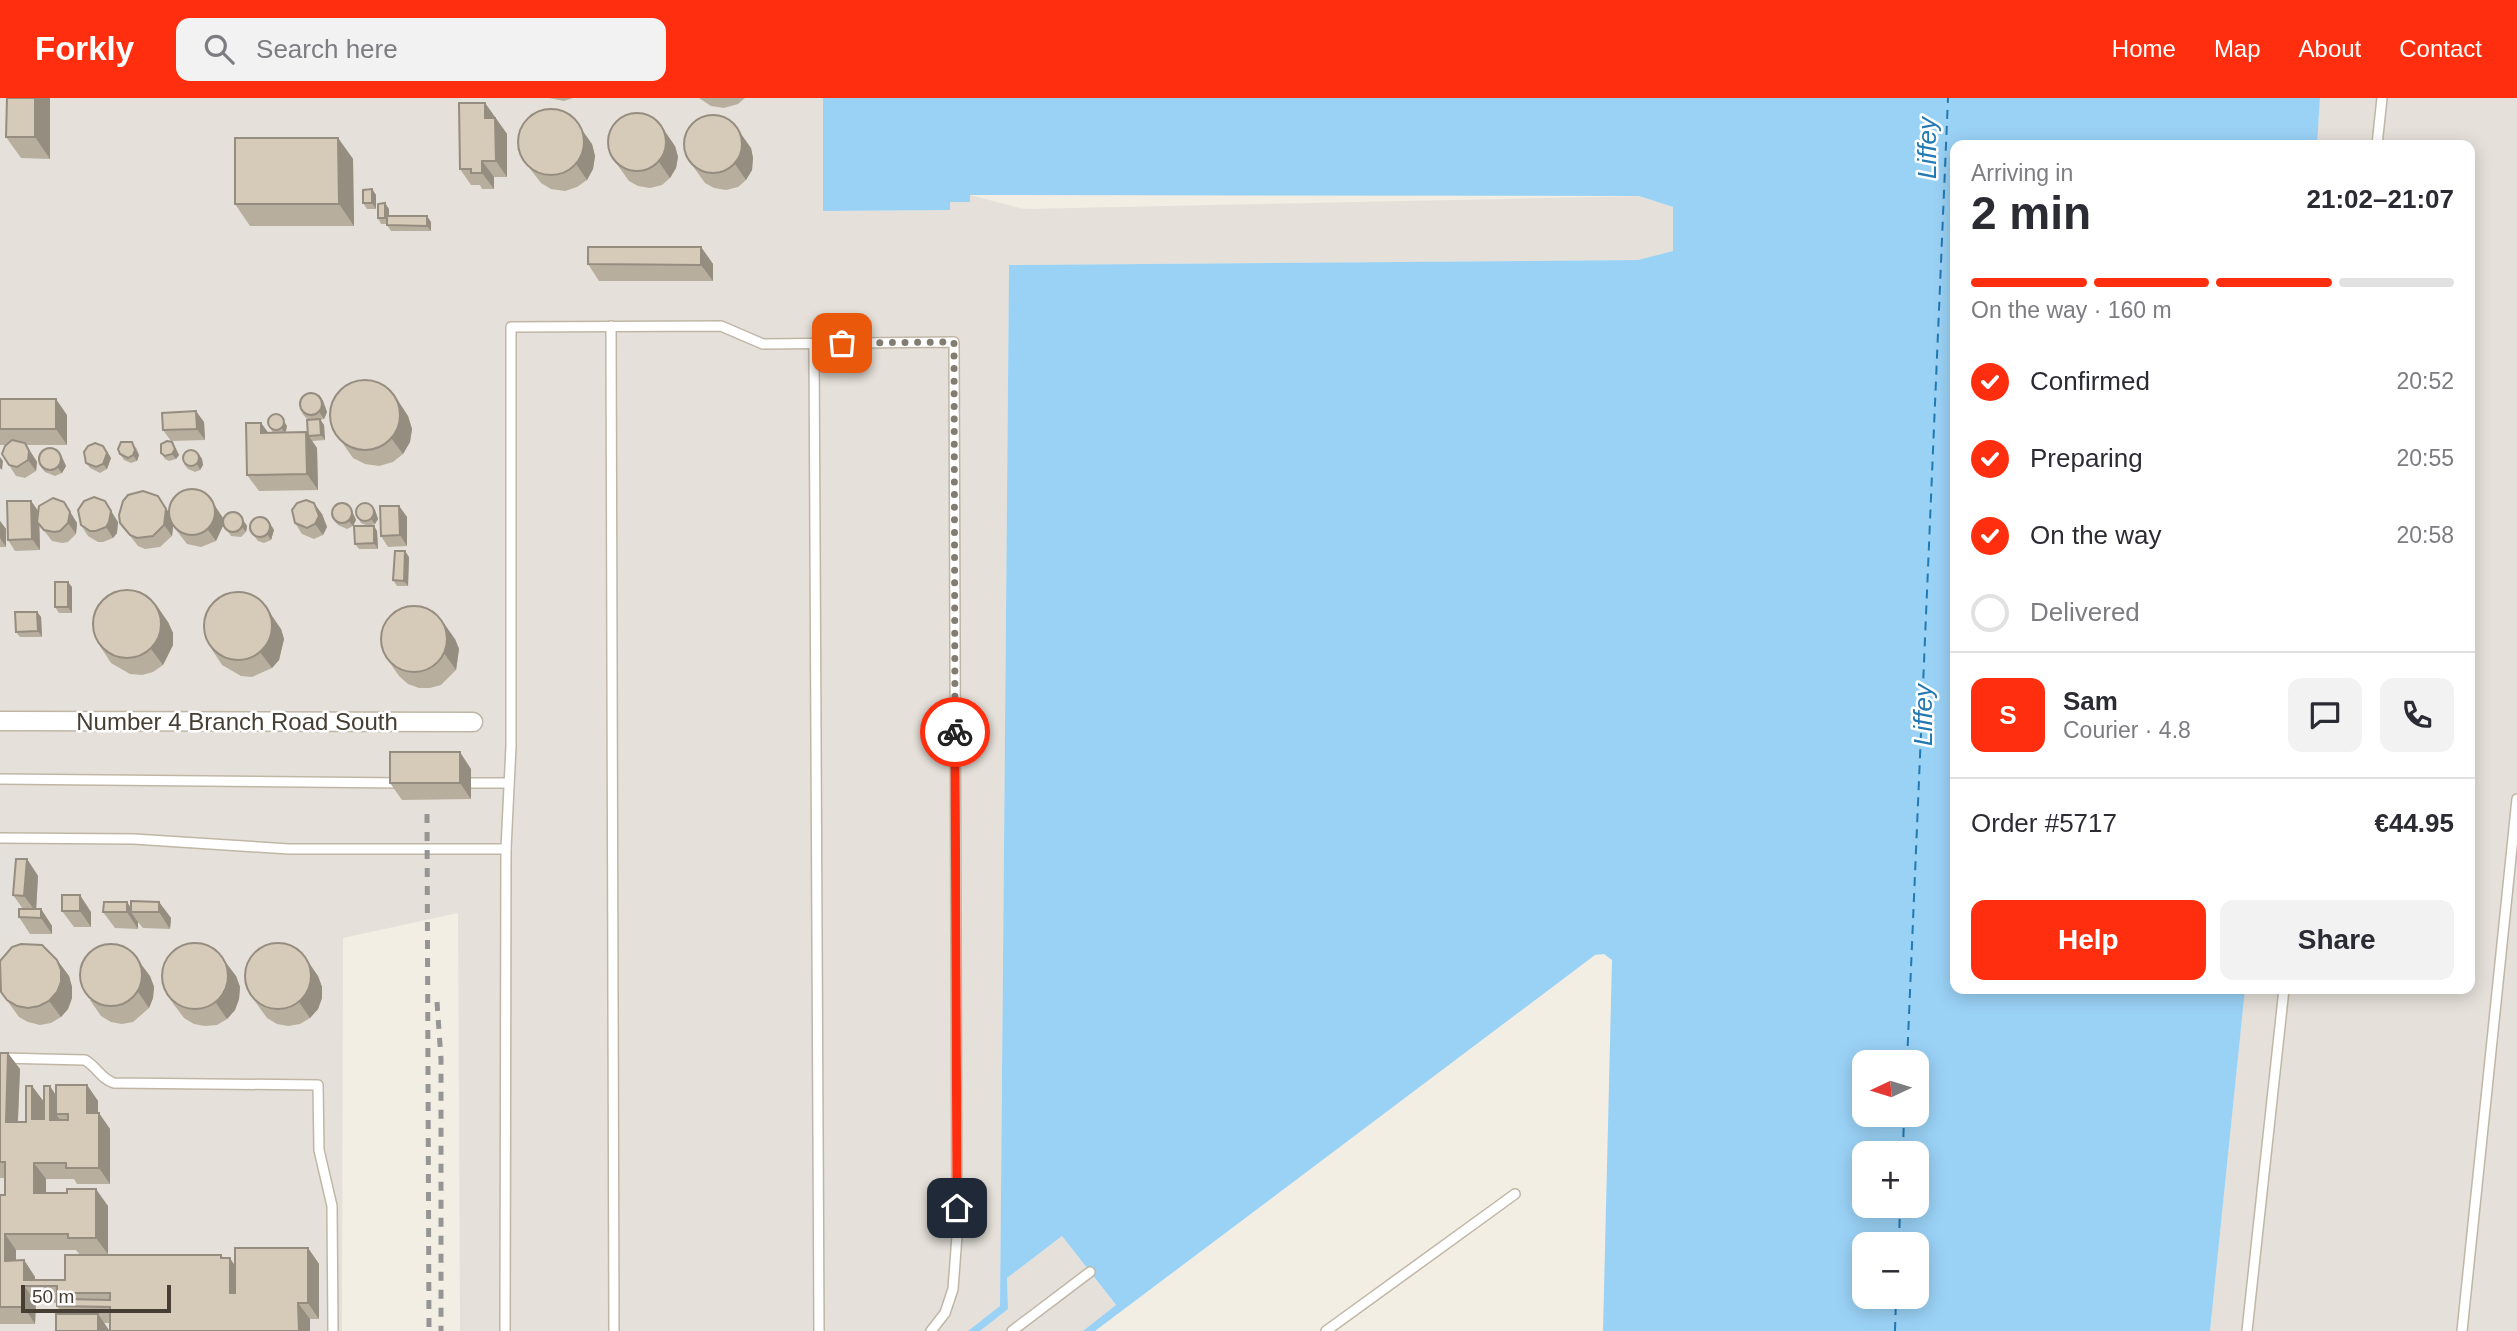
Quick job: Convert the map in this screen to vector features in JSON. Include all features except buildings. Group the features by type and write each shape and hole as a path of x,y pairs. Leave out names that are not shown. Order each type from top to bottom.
{"street":[{"name":"Number 4 Branch Road South","path":"0,721 473,722"}],"lane":[{"path":"2378,140 2382,98"},
{"path":"611,326 614,1331"},
{"path":"505,1331 506,849 511,746 511,327 721,326 763,344 954,342 957,1236 953,1289 945,1313 931,1331"},
{"path":"814,343 818,1331"},
{"path":"0,779 402,783"},
{"path":"471,783 508,783"},
{"path":"2462,1331 2517,799"},
{"path":"0,838 134,839 289,849 506,849"},
{"path":"2247,1331 2283,994"},
{"path":"0,1058 85,1060 94,1065 106,1080 114,1083 318,1085 319,1150 332,1206 333,1331"},
{"path":"1326,1331 1515,1195"},
{"path":"1012,1331 1090,1272"}],"shaded area":[{"path":"0,98 823,98 823,211 950,210 950,202 970,195 1024,209 1639,196 1673,207 1673,251 1638,260 1009,265 1000,1307 968,1331 460,1331 458,913 343,938 342,1331 0,1331 0,936 22,936 25,856 0,856"},
{"path":"2320,98 2517,98 2517,1331 2210,1331 2244,994 2475,994 2475,140 2317,140"},
{"path":"30,492 28,509 13,525 0,524 0,493"},
{"path":"0,856 25,856 22,936 0,936"},
{"path":"1062,1236 1116,1306 1083,1331 980,1331 1008,1309 1007,1278"}],"water":[{"name":"Liffey","path":"823,98 2320,98 2317,140 1950,140 1950,994 2244,994 2210,1331 1603,1331 1612,960 1604,954 1595,955 1095,1331 1083,1331 1116,1305 1062,1236 1007,1278 1008,1309 980,1331 968,1331 1000,1306 1009,265 1638,260 1673,251 1673,207 1639,196 970,195 970,202 950,202 950,210 823,211"}],"ferry route":[{"path":"1908,1050 1948,98"},
{"path":"1903,1141 1904,1127"},
{"path":"1899,1232 1900,1218"},
{"path":"1895,1331 1896,1309"}],"railway":[{"path":"427,814 429,1331"},
{"path":"437,1002 441,1059 441,1331"}],"way so far":[{"path":"842,343 954,342 955,732"}],"route":[{"path":"955,732 957,1208"}]}
